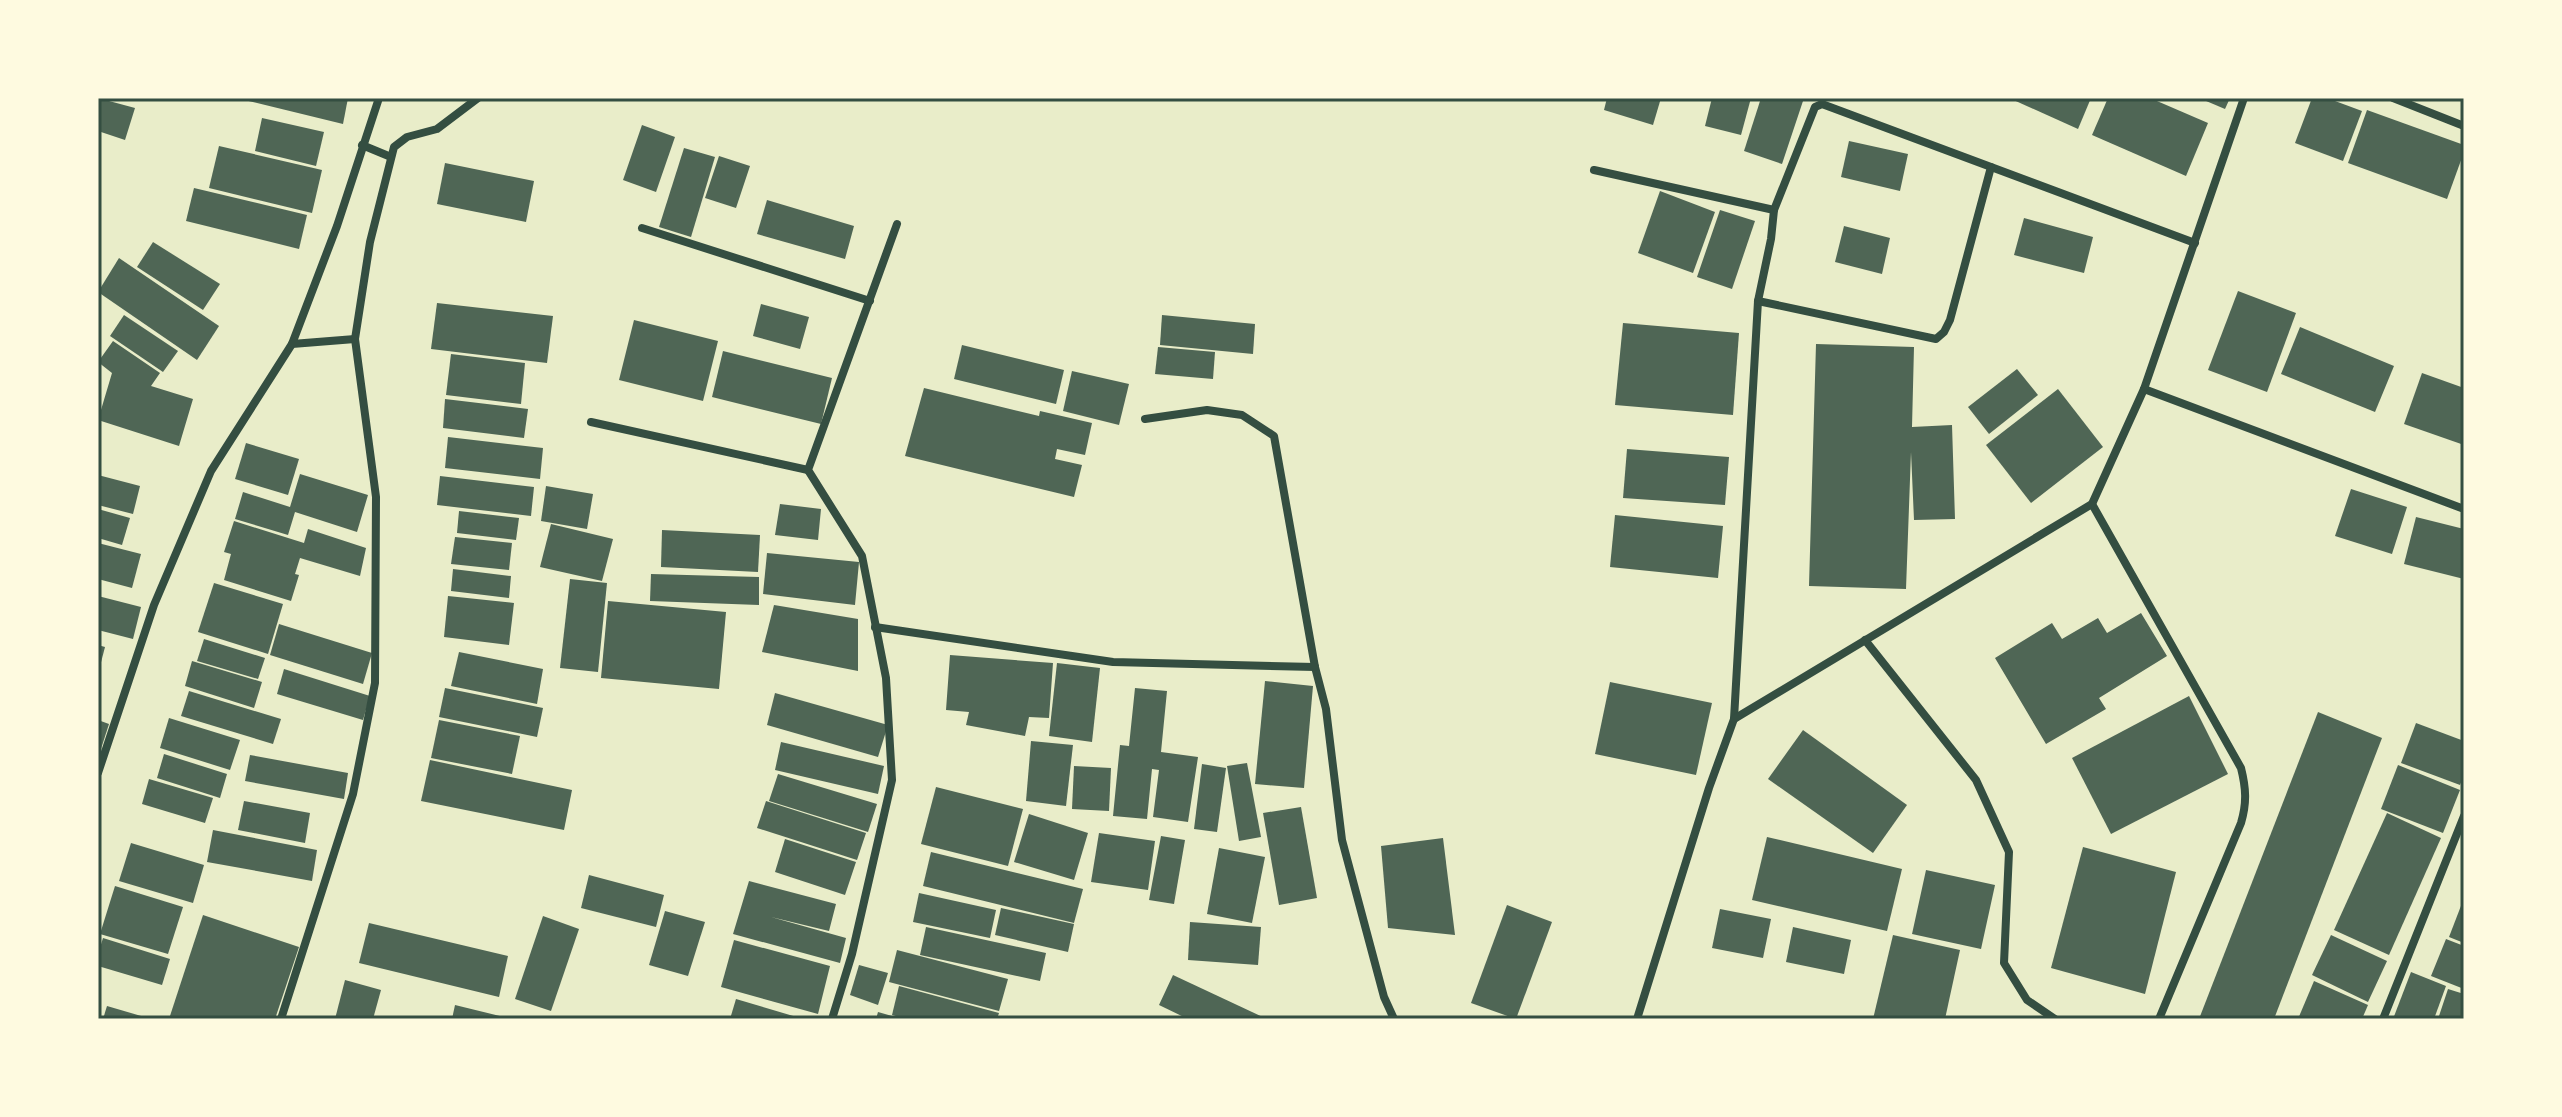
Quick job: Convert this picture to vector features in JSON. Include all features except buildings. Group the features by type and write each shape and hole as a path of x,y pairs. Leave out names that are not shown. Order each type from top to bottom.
{"street":[{"path":"98,773 154,605 211,471 292,344 337,226 379,98"},
{"path":"281,1019 353,794 375,683 376,497 355,339 370,242 394,147 407,137 437,129 478,98"},
{"path":"1734,719 2092,504 2144,389 2244,98"},
{"path":"2393,98 2464,126"},
{"path":"1637,1019 1709,788 1734,719 1758,301 1774,210 1815,107 1822,104 2195,243"},
{"path":"362,145 391,157"},
{"path":"1758,301 1936,339 1950,320 1991,167"},
{"path":"1594,170 1774,210"},
{"path":"808,470 897,224"},
{"path":"642,228 870,301"},
{"path":"292,344 355,339"},
{"path":"2144,389 2464,509"},
{"path":"1145,419 1207,410 1242,415 1274,436 1315,667 1326,709 1342,840 1384,997 1394,1019"},
{"path":"591,422 808,470 862,556 886,678 892,780 852,954 832,1019"},
{"path":"2092,504 2241,768 2246,791 2246,807 2241,823 2159,1019"},
{"path":"875,627 1113,662 1315,667"},
{"path":"1865,640 1976,780 2009,852 2004,963 2027,1000 2055,1019"},
{"path":"2383,1019 2464,816"}]}
